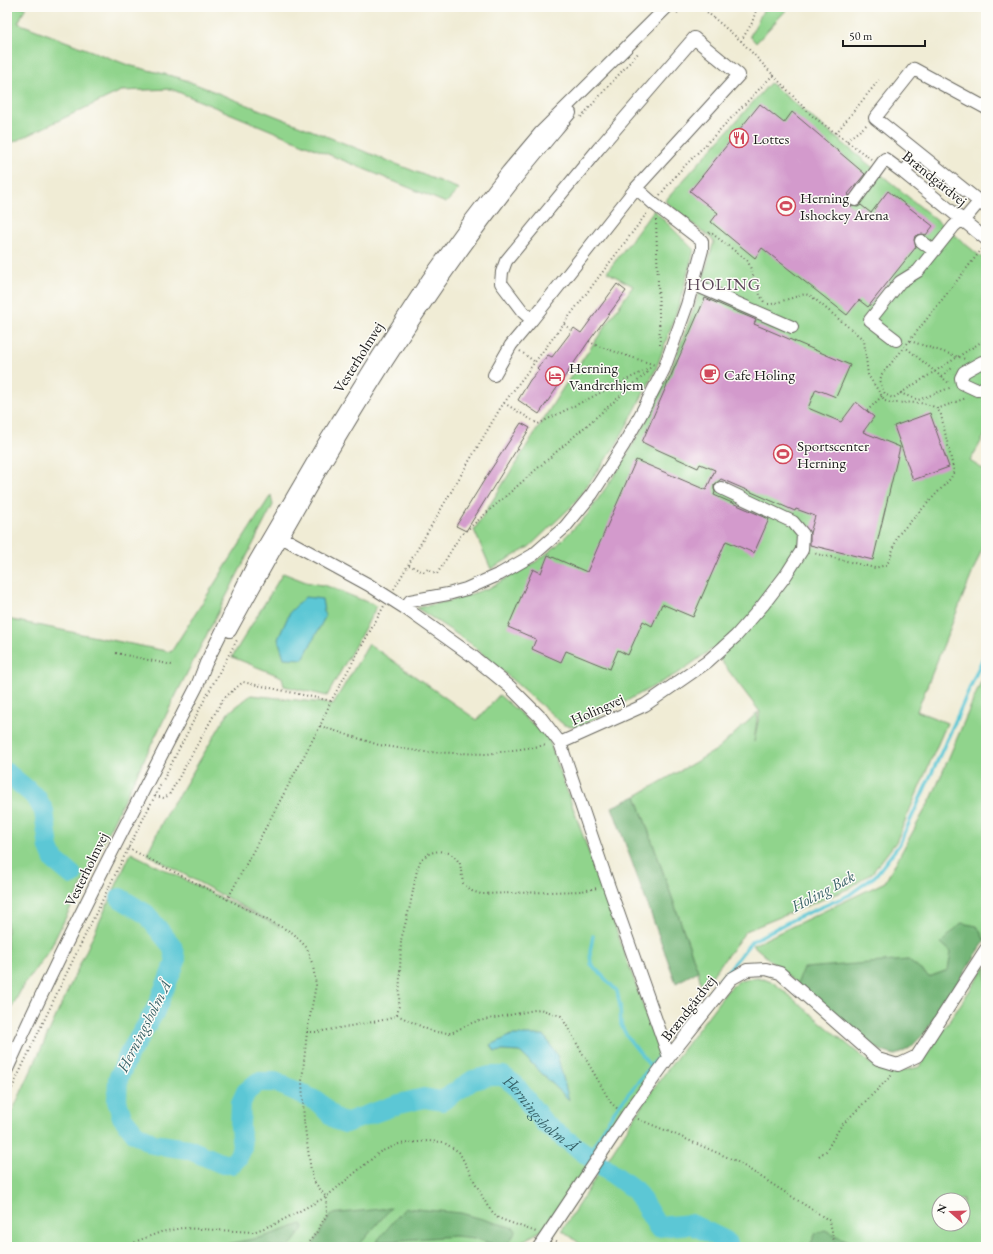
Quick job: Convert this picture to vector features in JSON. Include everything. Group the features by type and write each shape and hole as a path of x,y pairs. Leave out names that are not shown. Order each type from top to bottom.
{"street":[{"name":"Vesterholmvej","path":"7,1069 112,852 198,686 206,663 255,561 276,534 325,442 378,356 428,278 508,171 540,133 595,79 670,12"},
{"path":"494,375 512,345 532,320 636,188 739,75 694,38 599,148 506,261 502,272 501,283 523,312 532,320"},
{"path":"901,344 870,320 900,282 918,271 954,226 983,204 875,118 914,69 986,108"},
{"path":"904,173 918,153"},
{"name":"Brændgårdvej","path":"855,200 886,159 962,220 984,244"},
{"path":"405,608 410,601 466,589 500,574 533,555 566,527 592,494 624,446 641,414 687,305 702,250 702,241 654,204 636,188"},
{"path":"921,241 934,251"},
{"path":"693,284 792,327"},
{"path":"986,364 982,362 964,372 960,378 962,383 977,390 986,387"},
{"path":"721,488 793,522 804,534 802,550"},
{"path":"276,534 344,571 405,608 471,655 510,687 541,718 560,743"},
{"name":"Holingvej","path":"669,1057 608,887 560,743 645,705 707,662 736,636 763,605 786,575 802,550"},
{"path":"898,1065 917,1056 986,949"},
{"name":"Brændgårdvej","path":"539,1247 604,1149 623,1112 731,979 747,970 766,969 780,973 878,1059 898,1065"}],"path":[{"path":"670,12 683,7"},
{"path":"701,7 741,40 811,115 880,166"},
{"path":"741,40 752,23 757,7"},
{"path":"578,121 643,48"},
{"path":"227,900 320,726 331,701 388,598 504,403 676,175 774,75"},
{"path":"836,133 879,80"},
{"path":"847,141 851,136 860,131 868,122 875,118"},
{"path":"654,204 656,211 660,352"},
{"path":"702,241 710,232 748,261 763,302 772,304 805,294 811,296 864,340 868,375 885,401 891,403 925,404 938,409 941,415 954,471 951,478 898,535 889,561 886,565 875,568 802,550"},
{"path":"984,244 910,341 901,344 882,374 880,380 886,396 893,398 986,339"},
{"path":"563,324 572,331"},
{"path":"589,341 595,345 660,368"},
{"path":"910,341 959,356 968,360 972,368"},
{"path":"900,393 918,400 954,387 901,344"},
{"path":"512,345 535,362"},
{"path":"658,359 660,368"},
{"path":"535,422 538,424 660,368"},
{"path":"409,565 423,572 428,569 437,574 460,536 660,368"},
{"path":"867,411 885,393"},
{"path":"938,409 966,398 962,394"},
{"path":"504,403 532,420"},
{"path":"7,1099 128,848 212,684 239,637"},
{"path":"116,652 172,665"},
{"path":"155,796 164,798 169,795 223,699 243,682 331,701"},
{"path":"320,726 379,745 424,752 487,754 560,743"},
{"path":"128,848 293,934 306,948 313,966 316,985 305,1047 302,1081 304,1121 313,1180 326,1197 326,1214 316,1233 305,1247"},
{"path":"397,1015 399,1006 401,940 410,906 416,870 421,860 430,854 439,852 448,853 456,858 460,864 463,883 472,891 481,894 581,891 608,887"},
{"path":"397,1015 433,1032 451,1033 474,1022 540,1009 561,1016 611,1103 623,1112 736,1161 830,1221 835,1247"},
{"path":"307,1032 317,1032 389,1019 397,1015"},
{"path":"820,1156 826,1151 841,1126 892,1076 898,1065"},
{"path":"128,1247 137,1241 161,1232 182,1228 253,1232 275,1224 326,1197 380,1152 399,1144 428,1141 443,1142 459,1152 488,1207 498,1218 546,1236 568,1247"}],"green space":[{"path":"7,7 26,7 18,23 128,65 180,78 459,189 446,203 171,89 121,91 7,145"},
{"path":"765,7 789,7 756,43 750,36"},
{"path":"770,83 986,261 986,433 970,461 986,471 986,539 917,711 947,723 896,842 872,873 848,889 746,931 702,989 698,971 636,796 718,749 758,712 754,742 760,712 712,649 680,672 577,728 564,725 470,643 417,608 453,600 489,588 537,561 555,547 587,515 618,470 641,431 671,370 695,306 714,241 665,201"},
{"path":"654,210 694,250 679,305 656,369 616,445 573,505 529,547 491,569 474,530 563,388 633,286 607,272"},
{"path":"271,495 273,505 180,687 50,949 23,986 7,1017 7,619 171,652"},
{"path":"283,573 306,582 327,586 377,606 327,696 284,686 282,677 232,657"},
{"path":"369,644 477,720 499,695 548,737 662,1059 546,1228 512,1247 7,1247 7,1123 131,853 280,927 147,854 168,810 182,790 228,713 251,695 333,704"},
{"path":"986,670 985,941 977,926 952,952 948,970 929,977 908,960 797,984 753,945 885,882 932,797"},
{"path":"636,796 698,971 676,983 612,807"},
{"path":"961,923 977,926 985,941 924,1034 911,1047 895,1055 876,1048 797,984 804,968 908,960 929,977 948,970 951,952 941,943"},
{"path":"986,966 986,1247 584,1247 562,1230 653,1089 727,991 740,980 758,977 774,983 871,1064 898,1072 919,1067"},
{"path":"391,1208 360,1244 329,1248 317,1247 313,1245 331,1214"},
{"path":"405,1208 461,1213 514,1228 516,1231 509,1243 505,1246 498,1246 474,1238 455,1236 376,1242"},
{"path":"302,1224 304,1227 288,1247 213,1247 263,1237"},
{"path":"825,1230 861,1247 814,1247 811,1243 816,1233"}],"water":[{"path":"305,597 322,599 325,617 303,659 284,658 278,639 290,612"},
{"path":"512,1035 544,1035 557,1055 569,1100 520,1052 495,1052 491,1045"}],"building":[{"name":"Herning Ishockey Arena","path":"760,104 784,123 792,112 865,174 848,194 848,203 851,206 858,207 861,205 871,213 888,191 933,226 926,235 922,234 915,236 914,240 916,247 868,307 859,300 847,315 762,248 755,258 711,222 718,213 690,191"},
{"path":"617,284 626,291 589,341 539,414 518,400 530,380 539,370 537,368 548,355 552,357 574,328 581,333"},
{"name":"Sportscenter Herning","path":"705,298 756,320 754,324 850,365 836,397 816,389 808,408 841,422 856,402 874,417 863,432 900,447 873,560 810,545 810,533 815,516 796,509 795,511 721,479 714,485 714,495 769,519 754,553 726,541 693,617 662,604 652,626 643,621 628,655 618,650 610,669 566,651 561,662 532,649 536,639 508,627 533,569 541,573 548,555 587,572 636,460 706,490 715,470 700,464 698,468 642,442"},
{"path":"930,413 949,467 913,480 894,426"},
{"path":"521,423 530,428 466,531 456,526 488,474"}],"waterway":[{"name":"Holing Bæk","path":"675,1036 752,941 792,920 849,895 875,876 899,845 986,651"},
{"name":"Herningsholm Å","path":"7,773 36,797 44,811 49,848 54,860 72,875"},
{"name":"Herningsholm Å","path":"120,898 146,914 172,946 176,961 154,1013 129,1054 118,1079 117,1101 122,1117 135,1133 153,1144 188,1149 223,1164 232,1164 238,1157 242,1148 240,1127 241,1103 246,1092 258,1082 275,1082 296,1091 318,1102 336,1120 345,1123 399,1104 424,1098 442,1101 473,1080 490,1076 503,1076 515,1085 545,1124 636,1191 658,1227 691,1224 726,1241 728,1247"},
{"path":"593,936 590,952 591,964 617,991 620,1006 621,1025 628,1038 651,1067"},
{"name":"Holing Bæk","path":"588,1155 615,1110 660,1055"}],"place":[{"name":"Lottes","path":"739,138"},
{"name":"Herning Ishockey Arena","path":"786,206"},
{"name":"Cafe Holing","path":"710,374"},
{"name":"Herning Vandrerhjem","path":"555,376"},
{"name":"Sportscenter Herning","path":"783,454"}],"district":[{"name":"HOLING","path":"724,284"}]}
